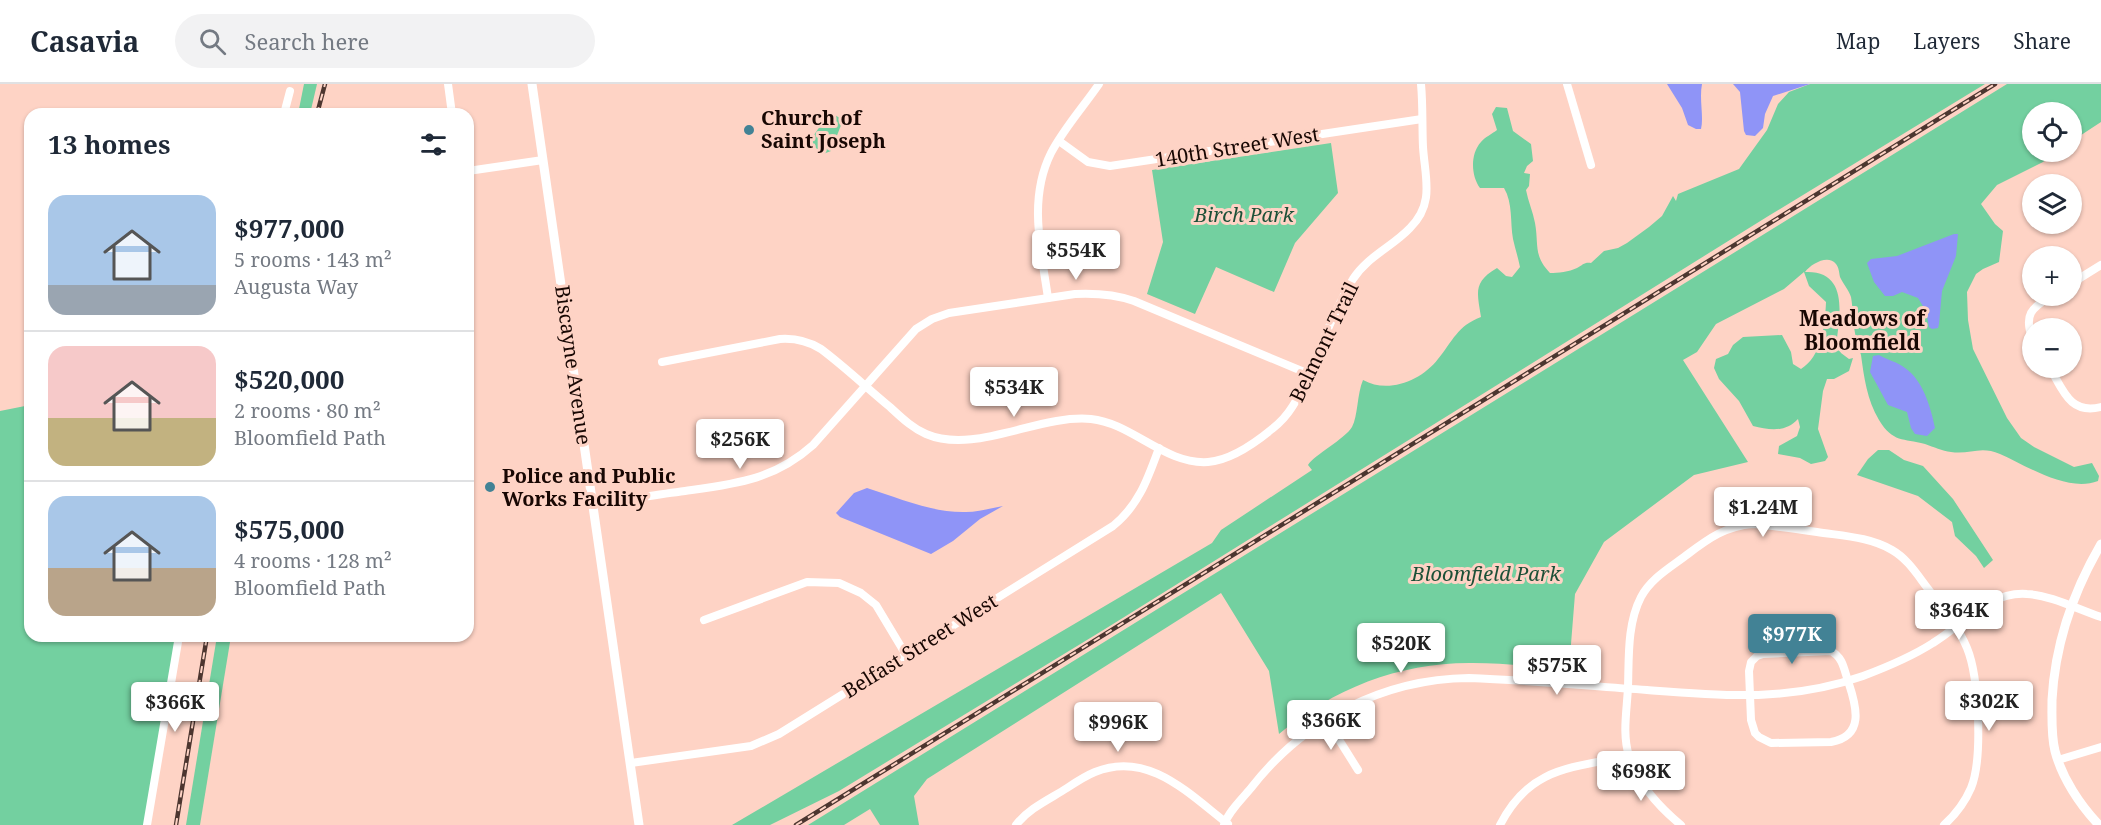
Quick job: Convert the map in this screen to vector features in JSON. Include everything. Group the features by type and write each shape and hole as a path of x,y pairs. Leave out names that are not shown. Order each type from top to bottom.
{"street":[{"path":"448,84 451,108"},
{"name":"Biscayne Avenue","path":"532,84 639,825"},
{"path":"1048,298 1038,226 1038,197 1045,168 1059,141 1100,84"},
{"name":"Belmont Trail","path":"662,362 789,338 806,341 821,349 918,430 943,439 962,441 1070,420 1092,419 1110,424 1159,448 1194,461 1211,462 1230,456 1265,435 1285,417 1298,398 1353,279 1371,258 1412,227 1421,213 1428,188 1421,84"},
{"path":"1567,84 1591,165"},
{"path":"286,108 290,91"},
{"name":"140th Street West","path":"1059,141 1088,162 1110,166 1422,119"},
{"path":"474,170 543,160"},
{"path":"2082,277 2101,265"},
{"path":"593,504 741,483 773,472 796,459 813,445 923,323 949,313 1095,293 1122,297 1309,374"},
{"path":"2056,378 2068,399 2079,407 2092,410 2101,407"},
{"name":"Belfast Street West","path":"631,763 740,748 760,743 1113,526 1126,514 1142,493 1159,448"},
{"path":"1681,825 1660,806 1629,756 1626,736 1632,621 1642,596 1659,575 1720,532 1739,525 1753,524 1863,539 1882,545 1900,555 1911,565 1956,628 1966,646 1974,674 1977,753 1971,788 1957,812 1944,825"},
{"path":"2099,825 2078,799 2058,760 2052,726 2053,692 2058,654 2070,606 2101,544"},
{"path":"704,620 807,582 839,583 861,593 876,605 906,655"},
{"path":"1016,825 1030,811 1091,774 1103,769 1126,766 1146,768 1170,779 1224,824 1280,754 1326,719 1352,704 1383,692 1442,679 1488,679 1750,696 1793,693 1848,681 1903,659 1956,628 1989,602 2004,596 2030,594 2101,617"},
{"path":"147,825 178,642"},
{"path":"1831,651 1841,660 1855,705 1856,720 1849,733 1838,741 1777,744 1765,741 1755,733 1752,727 1750,696 1751,662 1757,656 1831,651"},
{"path":"1326,719 1358,770"},
{"path":"2058,760 2101,747"},
{"path":"1500,825 1521,795 1544,777 1568,767 1629,756"}],"green space":[{"path":"304,84 317,84 311,108 299,108"},
{"path":"1810,84 1985,84 839,791 770,825 732,825 1212,543 1221,530 1312,470 1308,465 1311,461 1348,432 1354,422 1363,380 1383,386 1404,383 1423,374 1431,367 1461,329 1481,317 1478,288 1484,278 1497,268 1506,276 1512,277 1520,267 1513,239 1507,194 1504,188 1480,188 1473,171 1473,159 1477,147 1497,130 1492,114 1496,107 1507,108 1513,131 1531,144 1533,161 1524,173 1530,174 1529,186 1526,190 1535,223 1541,261 1550,273 1556,273 1591,263 1604,251 1627,243 1662,216 1673,196 1676,201 1678,194 1739,169 1767,130 1778,104 1789,92"},
{"name":"Bloomfield Park","path":"2007,84 2101,84 2101,122 2082,134 2082,102 2022,102 2022,162 2043,162 1997,185 1981,204 2003,231 1999,262 1976,274 1967,292 1968,320 1973,349 2007,418 2021,438 2034,447 2074,467 2092,463 2099,476 2098,481 2074,484 2035,471 1993,451 1958,453 1899,438 1889,433 1879,420 1869,396 1855,336 1850,294 1840,277 1836,264 1833,261 1824,260 1815,263 1805,272 1819,273 1829,278 1835,287 1840,309 1836,345 1841,353 1849,359 1853,358 1849,371 1834,379 1827,379 1823,391 1818,429 1828,457 1825,461 1811,464 1800,458 1778,454 1779,446 1797,436 1800,427 1798,419 1788,427 1782,428 1753,426 1739,401 1719,379 1714,368 1716,359 1728,354 1733,345 1743,337 1782,335 1791,352 1793,364 1801,369 1808,363 1814,356 1821,339 1826,302 1809,286 1804,272 1784,289 1716,324 1697,352 1683,360 1748,462 1694,475 1604,542 1575,594 1569,669 1473,663 1420,667 1394,673 1346,691 1322,703 1279,734 1269,671 1221,593 927,779 914,796 919,825 880,825 870,809 844,825 808,825"},
{"path":"830,112 843,120 831,151 823,154 809,142"},
{"name":"Birch Park","path":"1331,143 1338,193 1295,243 1274,292 1216,267 1195,314 1147,294 1163,242 1152,170"},
{"path":"24,406 24,642 178,642 147,825 0,825 0,411"},
{"path":"1878,450 1889,450 1904,460 1923,466 1953,499 1993,560 1984,568 1976,556 1955,536 1952,522 1918,496 1857,475 1868,459"},
{"path":"216,642 230,642 200,825 186,825"}],"water":[{"path":"1667,84 1702,84 1701,129 1688,125 1682,108"},
{"path":"1733,84 1810,84 1773,96 1765,114 1763,128 1755,136 1746,135 1744,131 1740,92"},
{"path":"1958,234 1956,256 1942,291 1938,328 1932,329 1929,327 1926,311 1918,298 1902,292 1893,296 1885,296 1874,282 1867,263 1871,259 1897,256"},
{"path":"1879,355 1899,364 1917,380 1928,403 1935,428 1927,436 1915,434 1907,412 1888,405 1870,372 1873,356"},
{"path":"867,488 916,504 953,512 980,511 1003,506 980,519 953,541 931,554 840,517 836,513 854,493"}],"railway":[{"path":"319,108 325,84"},
{"path":"796,825 1995,84"},
{"path":"176,825 206,642"}],"place":[{"name":"Church of Saint Joseph","path":"749,130"},
{"name":"Police and Public Works Facility","path":"490,487"}],"district":[{"name":"Meadows of Bloomfield","path":"1862,331"}]}
